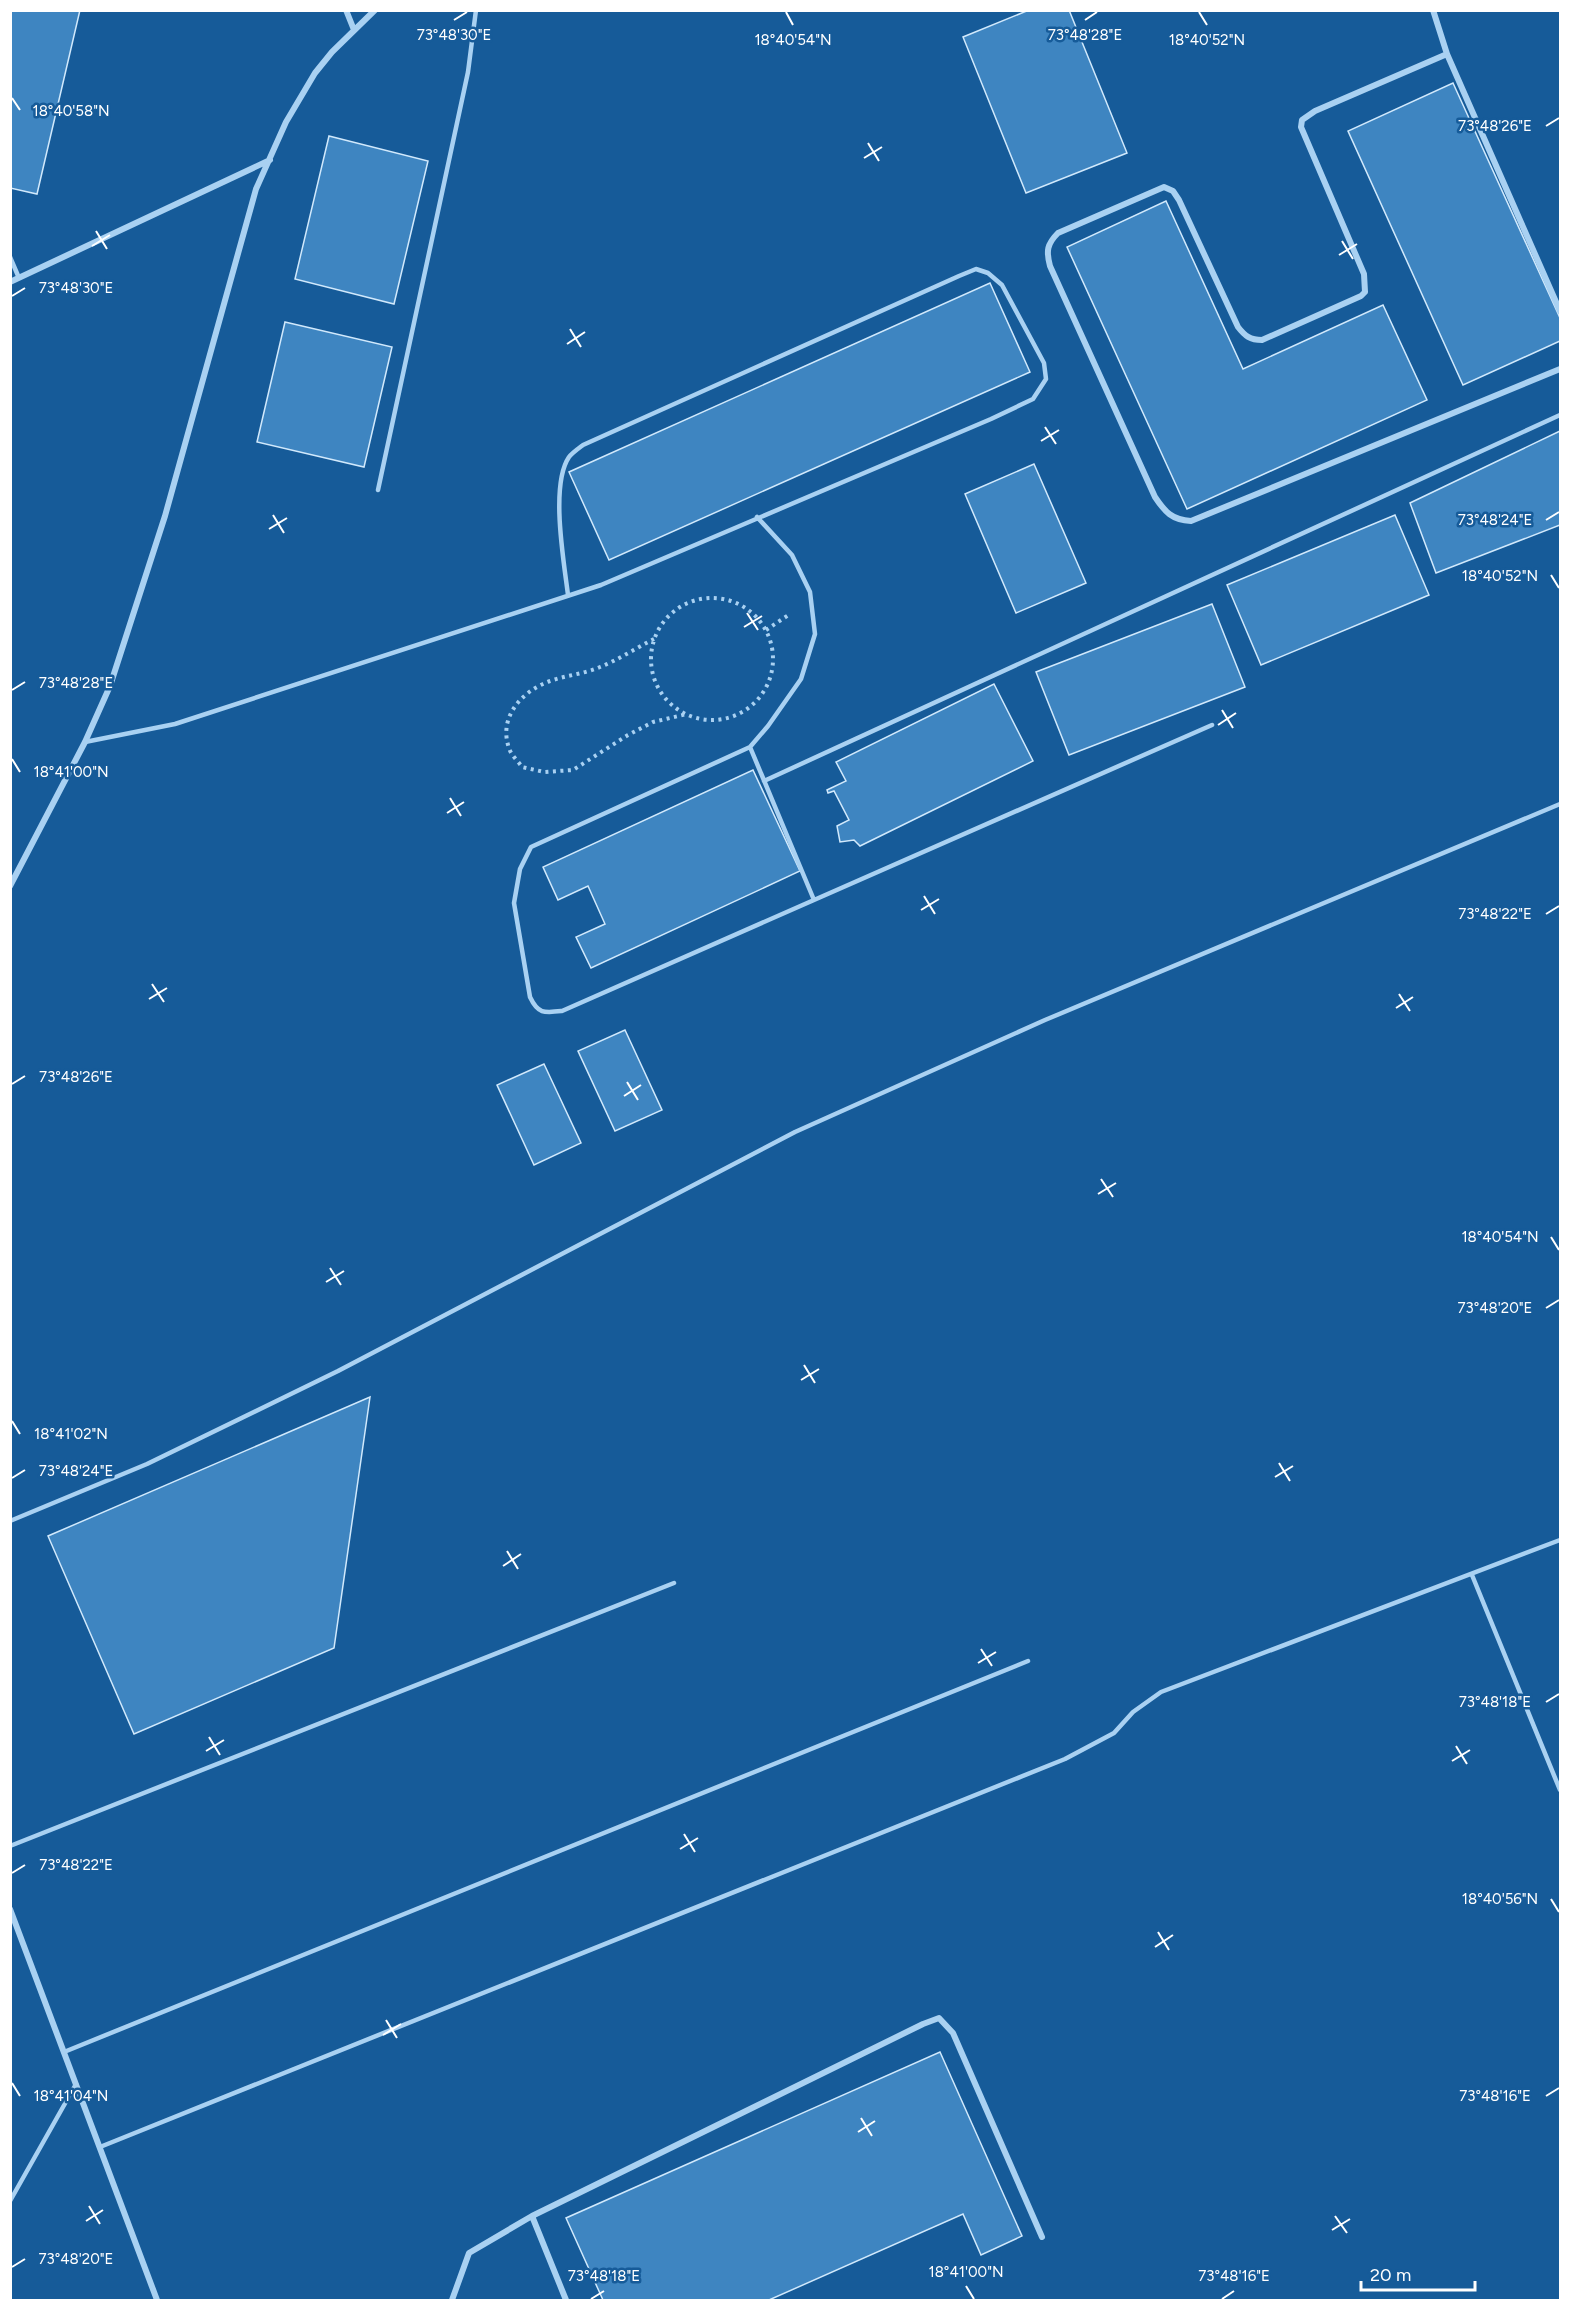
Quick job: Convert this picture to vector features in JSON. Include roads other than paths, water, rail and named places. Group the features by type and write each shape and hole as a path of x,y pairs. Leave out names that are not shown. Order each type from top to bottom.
{"street":[{"path":"346,10 354,30"},
{"path":"10,886 85,742 110,686 161,528 256,189 286,122 315,73 375,10"},
{"path":"1433,10 1447,54 1560,311"},
{"path":"1447,54 1315,111 1302,120 1301,127 1364,274 1365,292 1360,296 1262,340 1253,340 1244,336 1179,200 1173,191 1164,188 1058,233 1050,241 1047,251 1050,266 1155,497 1165,511 1177,520 1191,521 1560,369"},
{"path":"10,282 270,160"},
{"path":"10,1909 158,2301"},
{"path":"452,2301 469,2253 532,2216 939,2018 953,2033 1042,2237"},
{"path":"532,2216 566,2301"}],"lane":[{"path":"378,490 468,72 476,10"},
{"path":"10,257 19,278"},
{"path":"85,742 175,724 601,585 1033,399 1046,379 1044,363 1002,285 988,273 976,269 583,445 569,458 563,478 558,513 568,595"},
{"path":"764,782 1560,415"},
{"path":"757,517 792,555 810,592 815,634 801,678 768,726 750,747 531,848 520,869 514,903 530,997 535,1008 547,1013 562,1011 1212,725"},
{"path":"750,747 814,900"},
{"path":"10,1521 147,1464 327,1376 795,1132 1046,1020 1560,804"},
{"path":"100,2147 1065,1759 1114,1733 1133,1712 1161,1692 1560,1540"},
{"path":"1472,1575 1560,1790"},
{"path":"10,1846 674,1583"},
{"path":"64,2052 1028,1661"},
{"path":"10,2200 76,2084"}]}
